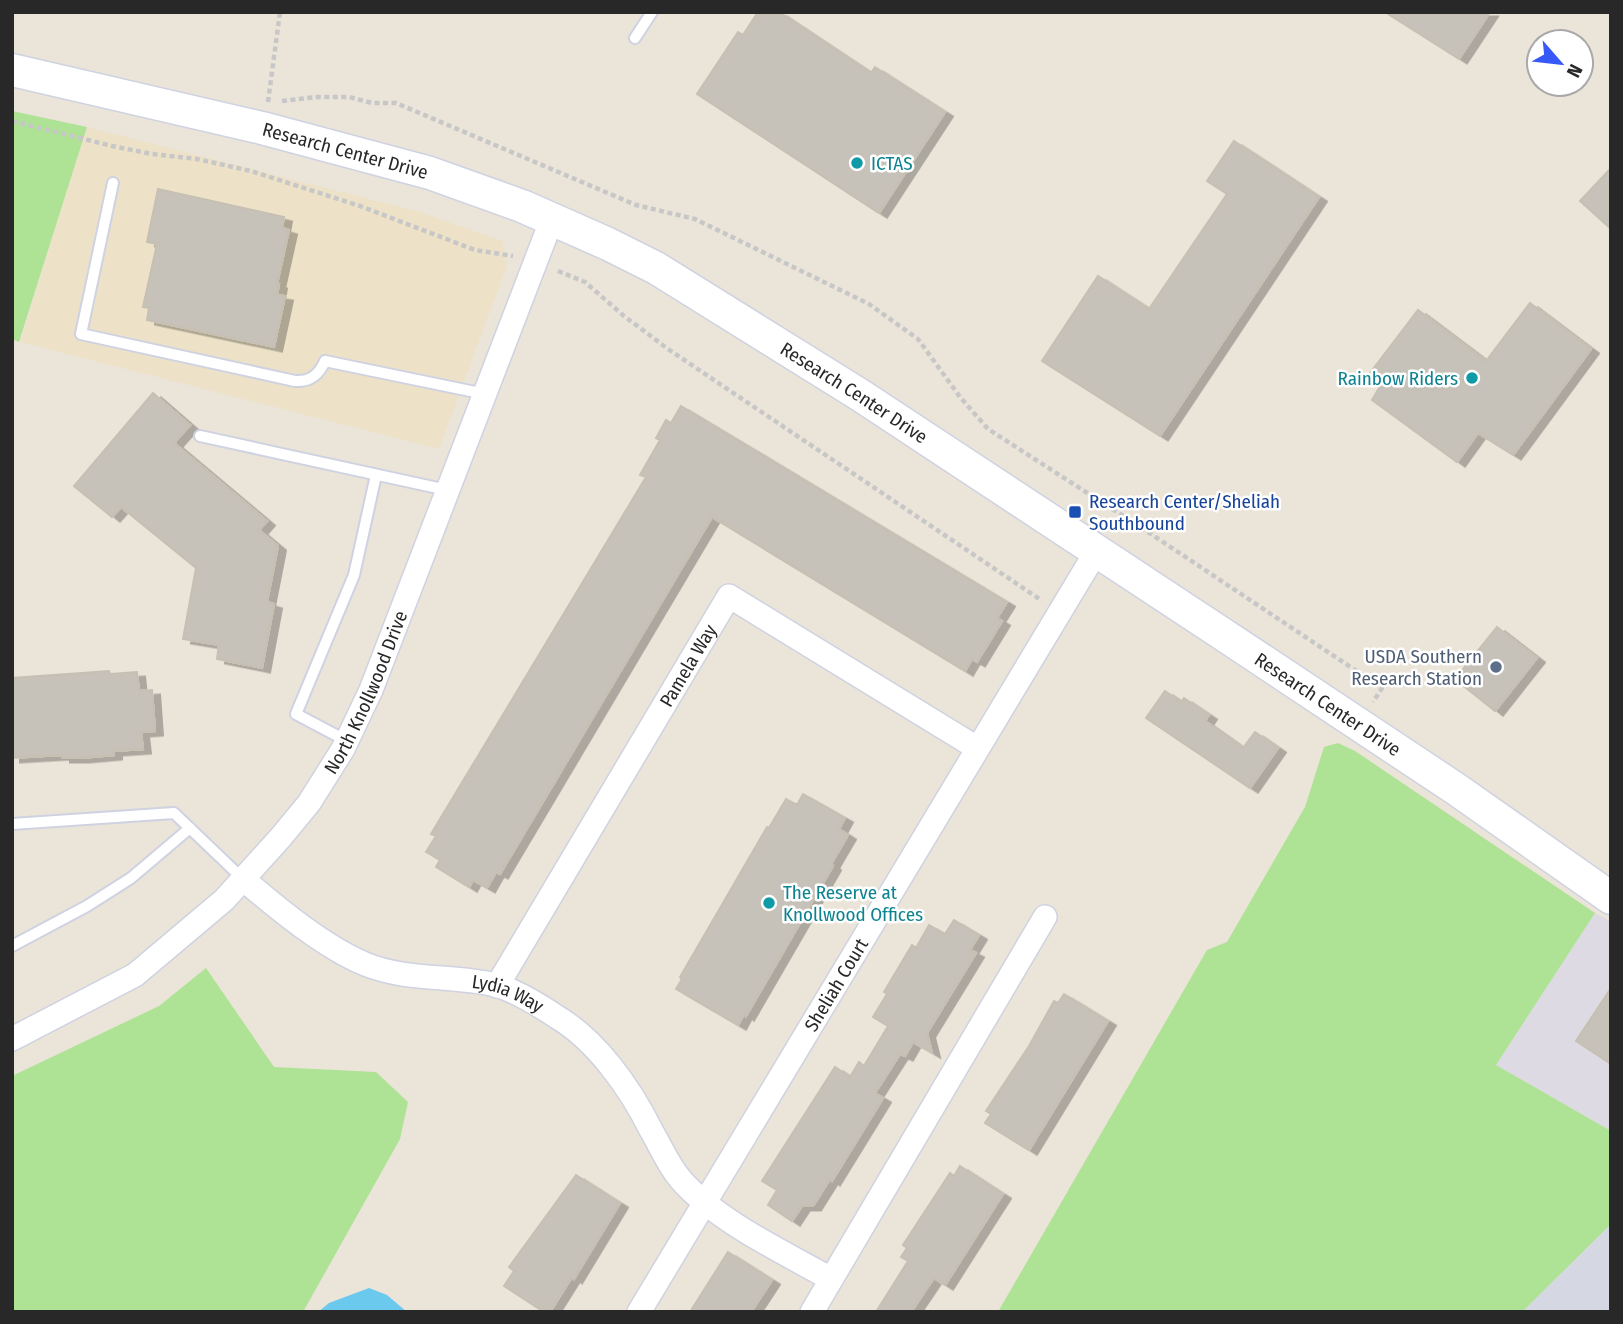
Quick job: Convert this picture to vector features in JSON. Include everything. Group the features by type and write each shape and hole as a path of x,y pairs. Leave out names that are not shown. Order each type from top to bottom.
{"main road":[{"name":"Research Center Drive","path":"12,70 262,128 390,161 456,182 552,219 656,268 776,341 1456,789 1611,898"}],"street":[{"name":"North Knollwood Drive","path":"12,1039 135,975 192,930 243,879 309,803 347,741 376,678 552,219"},
{"name":"Sheliah Court","path":"639,1312 1096,552"},
{"name":"Pamela Way","path":"497,986 729,596 977,748"},
{"name":"Lydia Way","path":"243,879 307,929 366,964 418,976 497,986 560,1018 593,1047 622,1082 651,1128 663,1154 681,1179 704,1203 831,1279"},
{"path":"812,1312 1045,917"}],"lane":[{"path":"635,38 652,12"},
{"path":"113,183 81,334 295,381 309,379 321,369 325,361 485,394"},
{"path":"200,436 447,491"},
{"path":"347,741 296,713 354,575 376,475"},
{"path":"12,824 174,813 243,879"},
{"path":"12,946 88,906 131,878 190,828"}],"path":[{"path":"268,102 280,12"},
{"path":"257,99 268,102 349,97 372,103 396,103 636,205 695,219 869,304 918,339 988,429 1382,688"},
{"path":"12,121 112,146 197,159 251,171 360,206 475,250 510,255"},
{"path":"565,273 585,282 668,349 1045,603"}],"shaded area":[{"path":"87,127 420,212 503,241 507,266 439,449 20,342"},
{"path":"1595,913 1611,922 1611,1131 1496,1065"},
{"path":"1611,1224 1611,1312 1522,1312"}],"green space":[{"path":"12,111 87,127 19,342 12,339"},
{"path":"1338,743 1355,751 1595,913 1496,1065 1611,1131 1611,1224 1522,1312 998,1312 1207,950 1227,942 1305,807 1324,747"},
{"path":"206,968 274,1067 376,1072 408,1102 400,1139 303,1312 12,1312 12,1076 159,1006"}],"water":[{"path":"369,1288 387,1295 407,1312 318,1312 329,1303"}],"building":[{"name":"ICTAS","path":"758,12 779,12 871,73 875,67 945,112 879,213 697,94 738,32 743,35"},
{"path":"1385,12 1490,12 1459,59"},
{"path":"1234,141 1319,197 1160,436 1042,361 1098,276 1149,309 1227,194 1207,181"},
{"path":"1611,168 1611,229 1580,201"},
{"path":"158,189 284,217 282,228 289,230 277,295 285,296 274,347 147,320 149,308 143,307 157,244 147,242"},
{"name":"Rainbow Riders","path":"1530,303 1591,349 1513,455 1478,433 1457,462 1372,400 1382,383 1370,373 1418,310 1486,361"},
{"path":"153,393 190,425 174,443 267,521 259,530 278,546 267,602 274,604 262,668 217,659 219,645 183,639 196,568 121,507 112,517 74,486"},
{"path":"681,406 1007,602 997,618 1002,621 977,662 972,659 965,671 712,517 500,874 496,872 487,888 473,880 469,887 436,867 440,860 426,852 436,836 431,834 646,477 640,475 660,440 656,438 666,420 671,423"},
{"path":"1497,627 1537,658 1495,711 1455,679"},
{"path":"109,671 110,674 137,672 139,691 152,690 155,731 141,732 143,749 114,751 114,755 81,758 62,758 62,755 12,758 12,678"},
{"path":"1165,691 1181,702 1184,698 1209,715 1205,721 1243,748 1255,732 1278,748 1250,788 1146,718"},
{"name":"The Reserve at Knollwood Offices","path":"803,794 845,818 839,829 848,835 831,864 833,866 746,1016 744,1014 738,1025 676,989 682,979 680,977 767,827 769,828 786,799 797,805"},
{"path":"954,920 979,935 970,950 976,953 927,1033 932,1053 913,1042 905,1056 900,1054 875,1093 883,1098 832,1181 830,1179 813,1206 802,1206 792,1221 768,1205 777,1190 762,1181 835,1067 850,1077 859,1062 864,1066 888,1026 873,1017 887,994 884,992 912,945 916,948 929,925 945,934"},
{"path":"1611,988 1611,1064 1576,1041"},
{"path":"1064,994 1108,1021 1029,1150 985,1123 991,1114 986,1111 1029,1046 1054,1001 1058,1003"},
{"path":"960,1166 1003,1194 945,1285 934,1278 911,1312 876,1312 908,1261 901,1257 907,1248 903,1245 950,1173 954,1176"},
{"path":"576,1175 620,1203 574,1279 572,1277 550,1312 544,1312 504,1286 514,1271 509,1267"},
{"path":"728,1252 772,1280 751,1312 690,1312"}],"place":[{"name":"ICTAS","path":"857,163"},
{"name":"Rainbow Riders","path":"1472,378"},
{"name":"Research Center/Sheliah Southbound","path":"1075,512"},
{"name":"USDA Southern Research Station","path":"1496,667"},
{"name":"The Reserve at Knollwood Offices","path":"769,903"}]}
